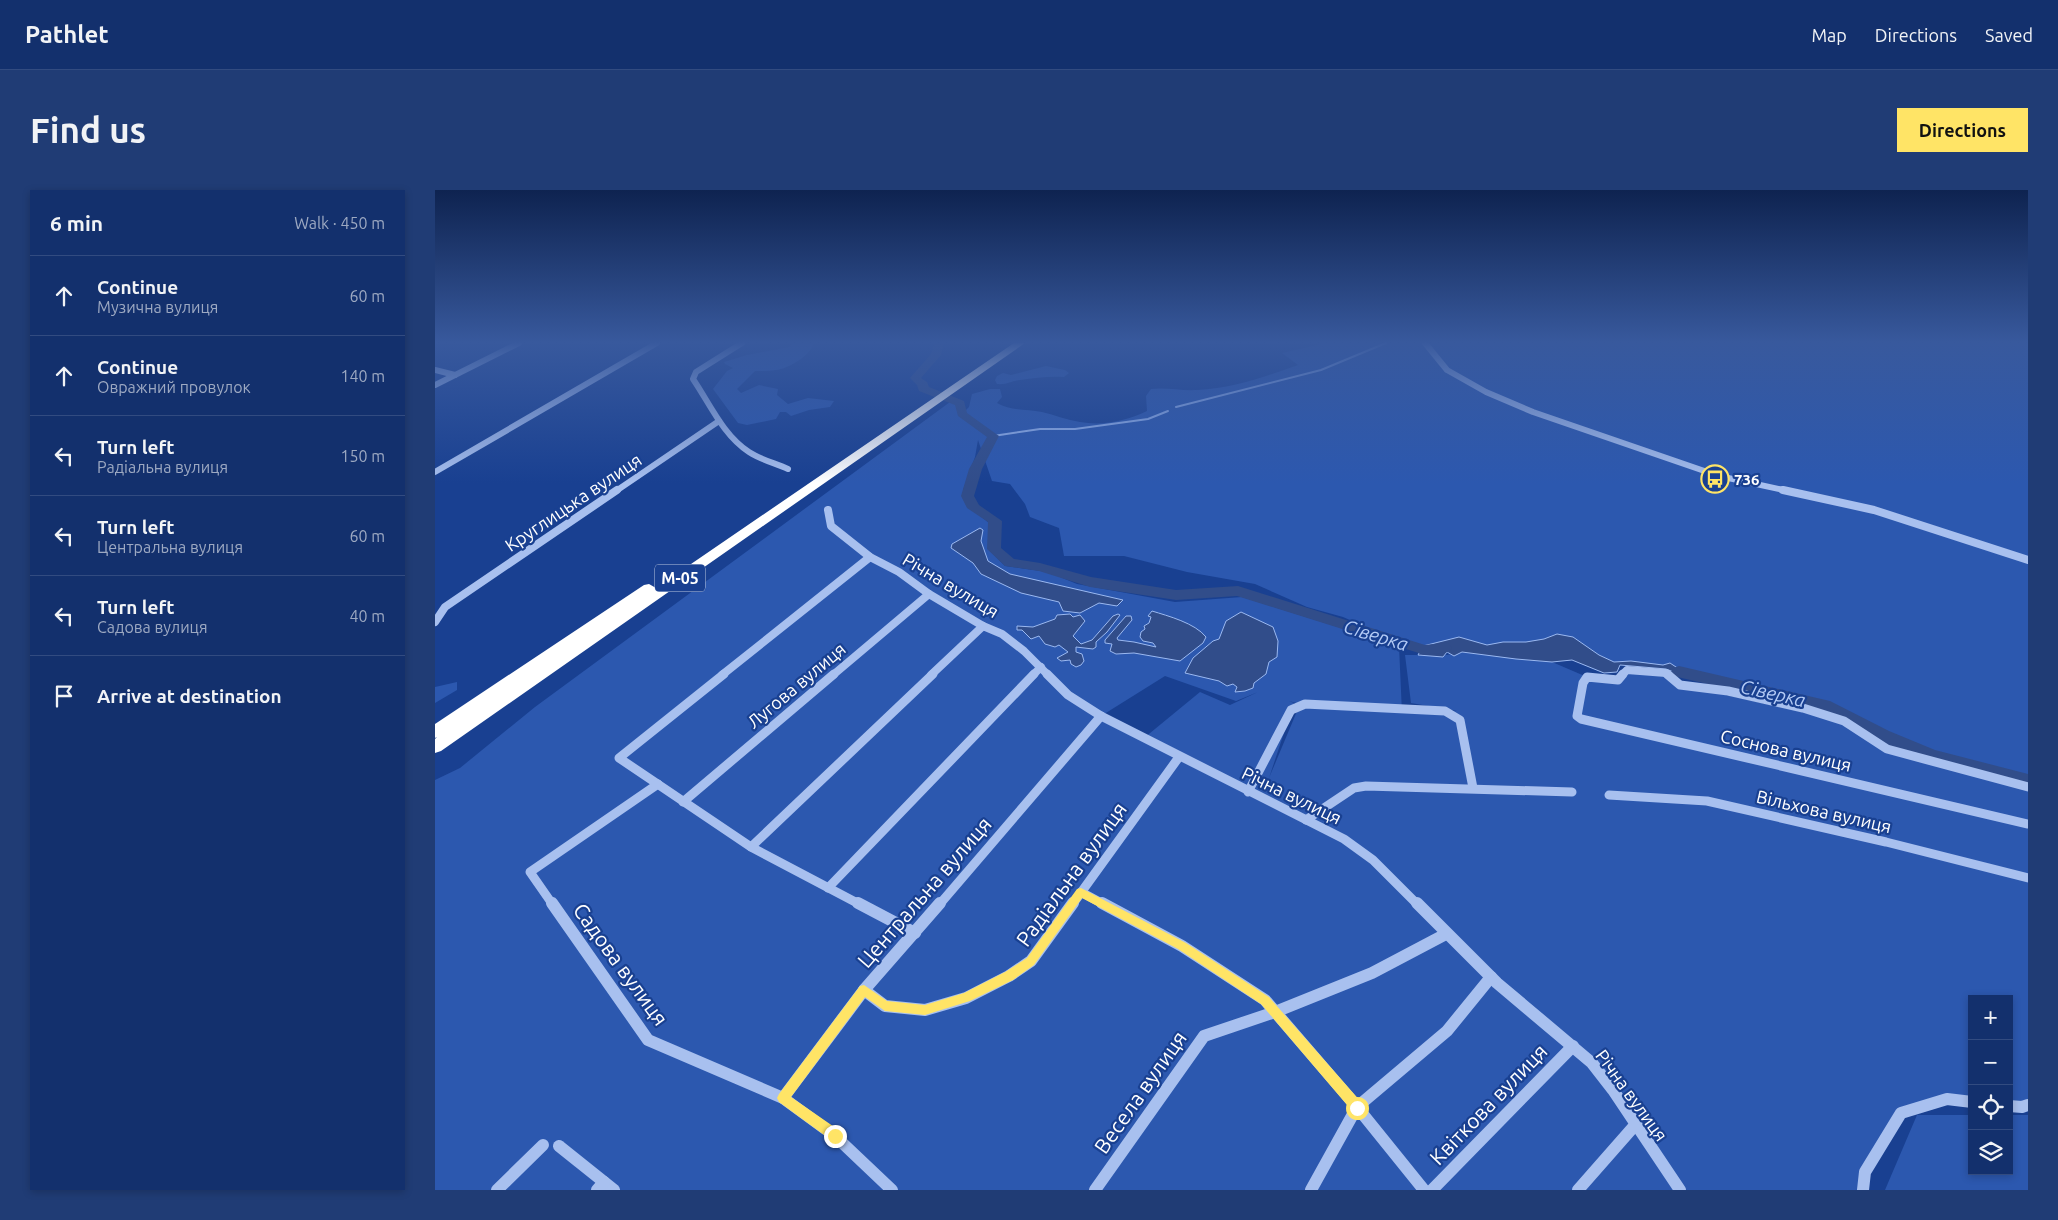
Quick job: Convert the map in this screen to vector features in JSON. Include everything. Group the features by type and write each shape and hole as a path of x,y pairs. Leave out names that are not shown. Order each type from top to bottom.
{"highway":[{"name":"М-05","path":"435,747 948,390"},
{"name":"М-05","path":"435,732 921,408"}],"street":[{"path":"435,472 577,390"},
{"path":"700,390 719,421 749,452 788,469"},
{"path":"1483,390 1533,412 1719,476 1874,510 2028,560"},
{"name":"Круглицька вулиця","path":"445,607 719,421"},
{"name":"Річна вулиця","path":"828,510 831,526 870,558 899,572 929,594 983,626 1002,634 1024,650 1068,696 1101,716 1179,757 1344,839 1373,860 1491,977 1592,1063 1680,1190"},
{"path":"870,558 619,758 751,847 915,933"},
{"name":"Лугова вулиця","path":"683,802 929,594"},
{"path":"435,603 445,607 435,622"},
{"path":"751,847 983,626"},
{"path":"828,888 1041,667"},
{"name":"Соснова вулиця","path":"2028,787 1887,749 1844,721 1803,708 1728,691 1680,685 1666,673 1627,670 1619,680 1587,676 1583,683 1577,716 1581,719 2028,824"},
{"path":"1248,792 1291,710 1305,704 1445,711 1460,720 1473,788"},
{"name":"Центральна вулиця","path":"783,1098 864,990 1101,716"},
{"name":"Радіальна вулиця","path":"864,990 885,1006 925,1010 966,998 1009,976 1031,961 1179,757"},
{"path":"531,872 658,784"},
{"path":"1306,820 1354,788 1367,786 1572,792"},
{"name":"Вільхова вулиця","path":"1609,795 1707,801 1829,828 2028,878"},
{"name":"Садова вулиця","path":"531,872 648,1040 783,1098 835,1136 889,1189"},
{"path":"1081,892 1182,946 1265,1000 1424,1190"},
{"name":"Весела вулиця","path":"1095,1190 1204,1036 1275,1012 1372,973 1446,934"},
{"path":"1311,1190 1357,1108 1447,1031 1491,977"},
{"name":"Квіткова вулиця","path":"1432,1190 1573,1046"},
{"path":"1863,1190 1865,1172 1901,1114 1947,1099 1968,1102"},
{"path":"2013,1106 2028,1105"},
{"path":"1578,1190 1636,1124"},
{"path":"497,1190 543,1145"},
{"path":"559,1146 605,1187"}],"shaded area":[{"path":"713,390 738,390 741,393 748,390 778,390 777,395 788,404 808,398 834,401 830,407 809,410 791,416 786,412 780,412 776,419 747,425 738,423"},
{"path":"988,390 1000,390 1002,397 997,403 1002,406 1042,412 1080,422 1097,423 1131,418 1147,411 1146,396 1151,390 2028,390 2028,781 1932,756 1883,736 1824,705 1692,676 1664,667 1629,665 1568,652 1476,649 1426,653 1343,617 1307,607 1255,584 1187,572 1124,556 1064,556 1059,528 1030,517 1025,504 1010,484 992,481 978,440 975,457 963,490 966,504 989,523 990,551 1005,566 1048,572 1077,584 1175,602 1242,597 1399,646 1402,713 1457,711 1411,703 1405,655 1447,655 1462,652 1552,662 1587,677 1618,680 1627,670 1666,673 1680,685 1844,721 1887,749 2028,787 2028,1105 2013,1106 2013,995 1968,995 1968,1102 1947,1099 1901,1114 1865,1172 1863,1190 435,1190 435,780 460,768 535,707 950,402 960,403 964,412 969,407 972,394","holes":["1165,676 1236,701 1258,692 1230,705 1200,692 1144,738 1101,716","1289,701 1300,704 1269,778 1294,703"]},
{"path":"980,528 983,530 981,541 988,561 1010,574 1123,600 1117,606 1099,603 1080,613 1063,611 1059,602 1021,593 981,574 973,563 951,548 952,544"},
{"path":"1152,611 1195,628 1206,637 1203,643 1180,661 1134,653 1116,654 1110,651 1112,644 1105,643 1105,640 1126,616 1131,616 1132,620 1117,638 1118,640 1156,647 1153,643 1143,641 1140,637 1141,632 1145,629 1144,626 1149,623 1151,617 1148,616"},
{"path":"1241,612 1273,627 1278,641 1277,657 1269,662 1266,674 1254,683 1253,688 1235,692 1237,687 1233,684 1227,686 1219,681 1185,673 1193,658 1213,641 1219,639 1226,621"},
{"path":"1070,614 1073,617 1080,615 1085,621 1073,636 1081,644 1092,640 1113,616 1120,615 1107,632 1096,642 1096,647 1093,649 1076,647 1076,652 1082,654 1084,661 1076,667 1071,664 1070,660 1061,661 1057,658 1068,652 1059,645 1055,647 1045,644 1039,636 1031,639 1022,630 1017,630 1017,626 1033,627 1055,619 1057,615"},
{"path":"1557,634 1573,637 1599,655 1614,662 1631,661 1663,665 1670,663 1682,671 1704,677 1692,679 1666,669 1620,665 1617,672 1604,673 1572,660 1552,662 1462,652 1454,656 1447,652 1443,657 1418,655 1423,646 1459,637 1487,645 1503,642 1526,642 1544,639"},
{"path":"457,682 457,690 435,703 435,687"},
{"path":"1917,1115 1968,1115 1968,1175 2013,1175 2013,1115 2028,1115 2028,1190 1885,1190"}],"waterway":[{"name":"Сіверка","path":"925,390 960,403 962,414 993,436 971,478 967,496 974,508 995,521 994,549 1010,563 1040,567 1090,582 1176,595 1238,591 1425,650 1444,648"},
{"path":"1176,407 1244,390"},
{"path":"993,436 1040,429 1075,429 1148,419 1168,411"},
{"name":"Сіверка","path":"1679,672 1824,705 1883,736 1932,756 2028,781"}],"place":[{"name":"736","path":"1715,479"}],"route":[{"path":"835,1136 783,1098 864,990 885,1006 925,1010 966,998 1009,976 1031,961 1081,892 1182,946 1265,1000 1357,1108"}]}
